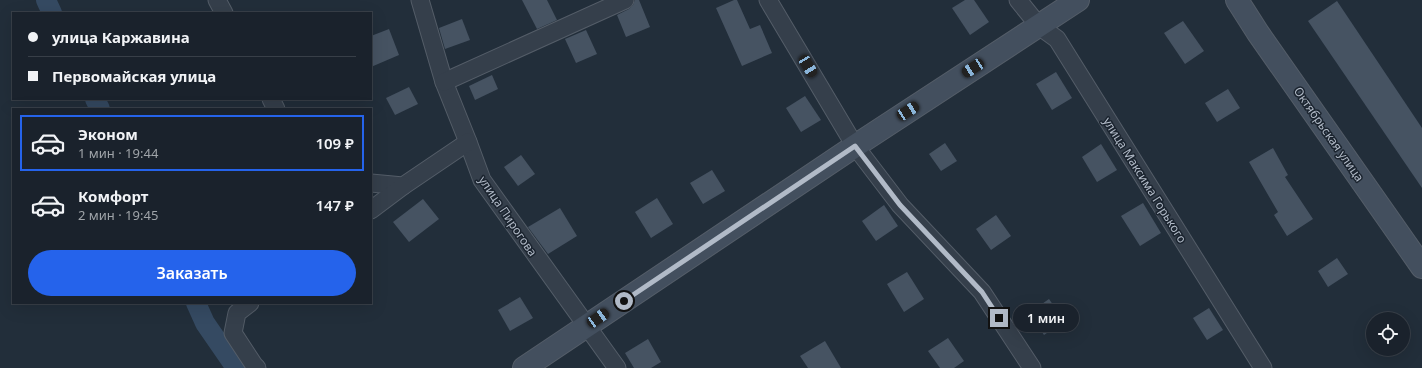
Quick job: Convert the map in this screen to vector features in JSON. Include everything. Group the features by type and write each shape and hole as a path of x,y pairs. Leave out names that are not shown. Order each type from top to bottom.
{"street":[{"path":"217,0 223,12"},
{"name":"улица Пирогова","path":"420,0 444,82 482,180 616,368"},
{"path":"444,82 625,0"},
{"path":"768,0 855,146 900,205 982,292 1032,368"},
{"name":"улица Максима Горького","path":"1018,0 1039,26 1057,39 1263,368"},
{"path":"524,368 855,146 1078,0"},
{"name":"Октябрьская улица","path":"1236,0 1422,267"},
{"path":"372,209 403,186 468,142"},
{"path":"372,183 403,186"},
{"path":"249,304 237,313 233,333 257,368"}],"building":[{"path":"522,0 547,0 557,20 537,29"},
{"path":"635,0 639,0 650,27 626,37 617,15 629,9"},
{"path":"737,0 750,29 760,25 772,53 742,66 716,8"},
{"path":"965,0 974,0 989,22 970,35 952,8"},
{"path":"1337,1 1422,128 1422,188 1308,21"},
{"path":"462,19 470,40 445,49 439,28"},
{"path":"1183,21 1204,51 1185,64 1164,33"},
{"path":"389,29 399,55 372,67 372,36"},
{"path":"586,30 597,54 576,63 565,39"},
{"path":"1056,72 1072,98 1052,110 1036,84"},
{"path":"492,75 498,89 475,100 469,86"},
{"path":"409,87 418,104 395,115 386,98"},
{"path":"1228,89 1240,108 1217,122 1205,103"},
{"path":"805,96 821,120 801,132 786,108"},
{"path":"945,143 957,161 941,171 929,154"},
{"path":"1101,144 1117,170 1097,182 1082,157"},
{"path":"1273,148 1288,175 1285,177 1313,219 1287,236 1274,215 1278,212 1249,162"},
{"path":"521,155 535,174 518,186 504,167"},
{"path":"712,170 725,191 703,204 690,183"},
{"path":"657,198 673,224 651,238 635,212"},
{"path":"423,199 439,219 409,242 393,222"},
{"path":"1143,203 1161,233 1140,246 1121,216"},
{"path":"884,205 898,226 876,241 862,221"},
{"path":"560,208 577,236 548,254 528,227"},
{"path":"996,215 1011,236 991,250 976,229"},
{"path":"1337,258 1348,274 1328,287 1318,271"},
{"path":"907,272 924,299 904,312 887,284"},
{"path":"520,297 533,318 510,331 498,310"},
{"path":"1049,299 1064,321 1044,335 1029,313"},
{"path":"1209,308 1223,330 1207,340 1193,318"},
{"path":"948,338 964,361 954,368 940,368 928,351"},
{"path":"648,339 661,362 651,368 634,368 625,353"},
{"path":"825,341 841,368 808,368 800,356"}],"waterway":[{"path":"46,0 52,12"},
{"path":"96,100 100,108"},
{"path":"196,304 205,323 236,368"}],"route":[{"path":"624,301 855,146 900,205 982,292 999,318"}]}
